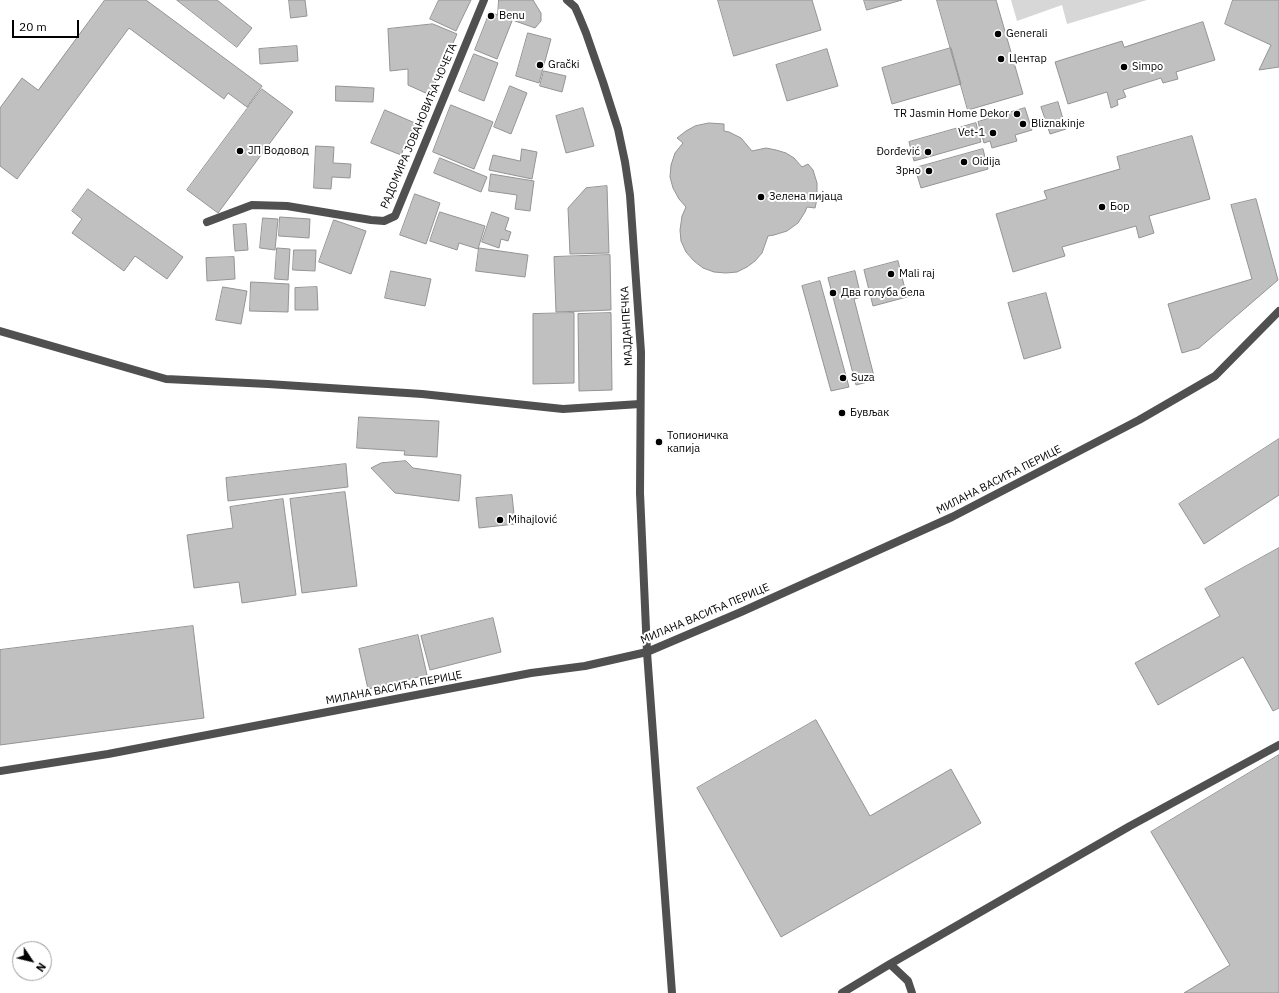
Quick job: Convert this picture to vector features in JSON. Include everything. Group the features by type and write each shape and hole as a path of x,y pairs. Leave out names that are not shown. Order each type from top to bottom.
{"street":[{"name":"РАДОМИРА ЈОВАНОВИЋА ЧОЧЕТА","path":"207,222 252,205 287,206 384,221 395,216 484,0"},
{"name":"МАЈДАНПЕЧКА","path":"568,0 575,4 618,129 630,195 640,338 640,493 647,652 672,993"},
{"name":"МИЛАНА ВАСИЋА ПЕРИЦЕ","path":"0,771 108,754 524,675 585,666 647,652 741,612 952,517 1139,420 1215,376 1279,311"},
{"path":"0,331 166,379 422,394 563,409 640,404"},
{"path":"842,993 1130,826 1279,744"},
{"path":"890,964 908,981 912,993"}],"shaded area":[{"path":"1011,0 1147,0 1067,24 1062,5 1017,21"}],"building":[{"path":"105,0 146,0 262,86 247,107 228,93 224,99 129,28 17,179 0,166 0,108 22,78 38,90"},
{"path":"177,0 217,0 252,28 237,47"},
{"path":"289,0 305,0 307,16 291,18"},
{"path":"439,0 471,0 456,31 430,19"},
{"path":"499,0 533,0 541,13 541,21 535,28 498,15"},
{"path":"718,0 812,0 821,30 734,56"},
{"path":"864,0 902,0 867,10"},
{"path":"937,0 996,0 1023,94 968,110"},
{"path":"1233,0 1279,0 1279,67 1259,70 1271,45 1225,24"},
{"path":"490,12 512,21 497,59 475,50"},
{"name":"Simpo","path":"1203,22 1215,60 1176,72 1178,79 1163,83 1161,78 1123,90 1126,97 1117,100 1118,105 1111,108 1107,92 1068,104 1055,62 1122,41 1124,47"},
{"path":"433,24 457,34 430,95 408,85 408,69 390,71 388,29"},
{"path":"528,33 551,39 539,83 516,76"},
{"path":"297,46 298,61 260,64 259,49"},
{"path":"951,48 961,84 892,104 882,68"},
{"path":"827,49 838,86 787,101 776,65"},
{"path":"474,54 498,63 484,101 459,91"},
{"path":"544,71 566,76 562,92 540,86"},
{"path":"336,86 374,88 373,102 336,101"},
{"path":"510,86 527,93 511,134 494,127"},
{"name":"ЈП Водовод","path":"262,89 293,112 218,213 187,190"},
{"path":"1058,102 1066,129 1050,134 1041,107"},
{"path":"451,105 493,122 474,169 433,152"},
{"path":"583,108 594,146 566,153 556,116"},
{"path":"1025,108 1032,130 1015,135 1017,141 992,148 990,141 984,143 978,122"},
{"path":"385,110 415,123 401,155 371,143"},
{"path":"709,123 724,124 724,131 741,138 752,151 766,148 776,150 786,153 794,158 802,167 808,164 813,170 817,183 817,199 815,208 807,207 798,223 787,231 768,236 762,253 755,261 737,272 714,272 703,268 686,252 681,241 680,230 682,216 686,207 679,199 673,188 670,177 671,165 675,153 683,143 677,138 695,126"},
{"path":"976,123 981,142 914,161 909,142"},
{"name":"Бор","path":"1192,136 1210,199 1149,216 1154,233 1139,238 1136,226 1062,247 1065,256 1013,272 996,214 1047,199 1044,191 1120,169 1117,157"},
{"path":"316,146 334,147 333,163 351,164 350,178 332,177 331,189 314,188"},
{"path":"522,149 537,152 532,179 489,170 493,155 520,161"},
{"path":"983,149 988,169 921,188 915,168"},
{"path":"440,158 487,177 481,192 434,173"},
{"path":"491,174 534,181 530,211 515,209 517,195 489,191"},
{"path":"607,186 609,253 570,254 568,208 586,188"},
{"path":"88,189 183,257 167,279 135,256 124,271 72,233 82,219 72,211"},
{"path":"415,194 440,203 426,244 400,235"},
{"path":"1256,199 1278,280 1199,348 1182,353 1168,304 1252,279 1231,205"},
{"path":"440,212 485,226 478,249 459,243 457,250 430,241"},
{"path":"492,212 509,218 505,230 511,232 508,241 501,239 499,248 482,242"},
{"path":"280,217 310,219 309,238 279,236"},
{"path":"263,218 278,219 275,250 260,248"},
{"path":"334,220 366,231 351,274 319,262"},
{"path":"246,224 248,250 235,251 233,225"},
{"path":"277,248 290,249 288,280 275,279"},
{"path":"479,248 528,255 525,277 476,271"},
{"path":"294,250 316,250 315,271 293,270"},
{"path":"610,255 611,310 556,312 554,257"},
{"path":"234,257 235,279 207,281 206,258"},
{"path":"898,261 907,297 873,306 864,270"},
{"path":"391,271 431,279 425,306 385,298"},
{"path":"855,271 861,297 854,299 875,380 856,385 828,278"},
{"path":"820,281 849,387 831,391 802,286"},
{"path":"251,282 289,284 288,312 250,311"},
{"path":"223,287 247,291 241,324 216,320"},
{"path":"317,287 318,310 295,310 295,288"},
{"path":"1046,293 1061,348 1024,359 1008,303"},
{"path":"574,313 574,383 533,384 533,314"},
{"path":"611,313 612,390 579,391 578,314"},
{"path":"359,417 439,421 437,457 404,455 405,451 357,448"},
{"path":"1279,439 1279,495 1204,544 1179,504"},
{"path":"406,461 413,468 461,475 459,501 395,493 371,468 381,463"},
{"path":"346,464 348,487 228,501 226,478"},
{"path":"345,492 357,586 302,593 290,499"},
{"path":"512,495 515,524 479,528 476,498"},
{"path":"283,499 296,595 242,603 239,582 194,588 187,535 233,528 230,507"},
{"path":"1279,548 1279,708 1273,711 1243,657 1158,705 1135,663 1220,616 1205,589"},
{"path":"493,618 501,652 430,670 421,636"},
{"path":"193,626 204,718 0,745 0,650"},
{"path":"418,635 427,675 368,689 359,649"},
{"path":"816,720 870,816 951,769 981,823 781,937 697,788"},
{"path":"1279,755 1279,993 1184,993 1230,965 1151,832"}],"place":[{"name":"Benu","path":"491,16"},
{"name":"Generali","path":"998,34"},
{"name":"Центар","path":"1001,59"},
{"name":"Grački","path":"540,65"},
{"name":"Simpo","path":"1124,67"},
{"name":"TR Jasmin Home Dekor","path":"1017,114"},
{"name":"Bliznakinje","path":"1023,124"},
{"name":"Vet-1","path":"993,133"},
{"name":"ЈП Водовод","path":"240,151"},
{"name":"Đorđević","path":"928,152"},
{"name":"Oidija","path":"964,162"},
{"name":"Зрно","path":"929,171"},
{"name":"Зелена пијаца","path":"761,197"},
{"name":"Бор","path":"1102,207"},
{"name":"Mali raj","path":"891,274"},
{"name":"Два голуба бела","path":"833,293"},
{"name":"Suza","path":"843,378"},
{"name":"Бувљак","path":"842,413"},
{"name":"Топионичка капија","path":"659,442"},
{"name":"Mihajlović","path":"500,520"}]}
